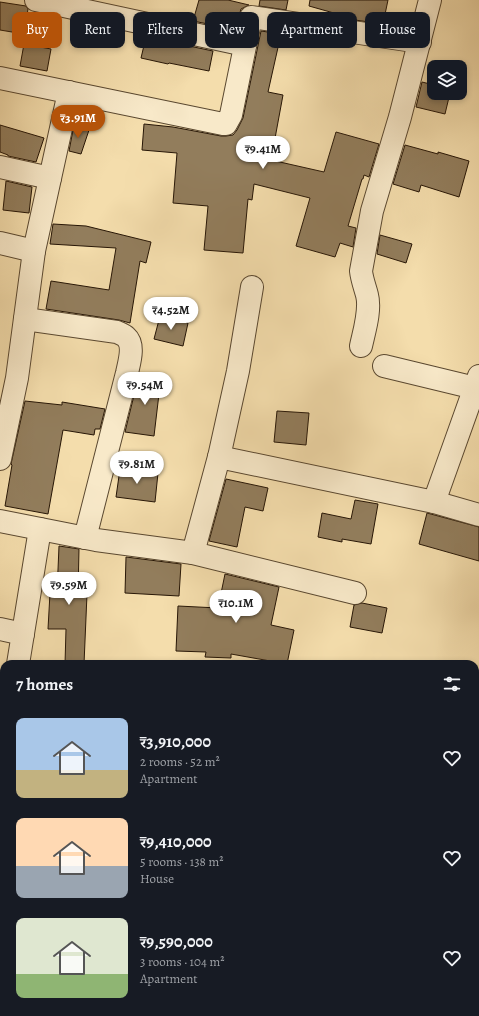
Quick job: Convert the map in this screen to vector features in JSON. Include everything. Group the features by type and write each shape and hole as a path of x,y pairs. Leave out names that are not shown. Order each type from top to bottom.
{"street":[{"path":"36,0 205,36"},
{"path":"427,12 430,0"},
{"path":"252,9 365,31"},
{"path":"0,78 218,124 226,124 231,115 244,48"},
{"path":"361,346 366,322 368,297 362,281 361,271 372,211 418,48"},
{"path":"0,459 3,433 17,378 34,251 69,92"},
{"path":"0,167 50,178"},
{"path":"0,243 34,251"},
{"path":"193,553 219,457 238,371 252,287"},
{"path":"25,319 117,332 126,337 130,343 127,373 85,538"},
{"path":"384,366 477,382 434,502"},
{"path":"219,457 434,502 479,515"},
{"path":"0,521 85,538 193,553 355,593"},
{"path":"19,660 40,529"},
{"path":"0,629 23,634"}],"building":[{"path":"199,0 228,0 249,5 241,9 240,12 205,12 205,23 197,22 197,12 196,12"},
{"path":"260,0 288,0 286,10 259,6"},
{"path":"310,0 388,0 386,12 365,12 365,21 357,20 357,12 330,12 309,6"},
{"path":"0,2 26,6 28,9 28,12 12,12 12,32 0,30"},
{"path":"261,31 267,32 267,48 278,48 268,92 283,95 271,160 324,172 336,132 379,144 369,177 364,175 362,179 348,226 356,228 353,247 340,243 335,257 296,246 310,198 254,184 252,200 248,199 243,253 204,250 208,206 173,203 177,153 142,150 144,124 173,127 221,136 233,135 243,118 257,48 259,48"},
{"path":"23,48 51,49 47,71 20,66"},
{"path":"143,48 197,48 213,51 209,71 141,58"},
{"path":"422,82 427,83 427,100 448,100 445,114 416,107"},
{"path":"0,125 44,138 36,162 8,156 0,152"},
{"path":"74,125 89,130 81,154 69,151"},
{"path":"405,145 438,154 438,152 469,161 459,197 421,185 419,192 393,184"},
{"path":"6,181 32,187 29,213 3,210"},
{"path":"53,224 86,226 151,242 146,263 140,261 130,323 46,309 51,281 109,290 116,248 50,244"},
{"path":"380,235 412,244 406,263 377,254"},
{"path":"160,316 188,323 183,346 154,339"},
{"path":"139,375 161,377 154,436 125,432"},
{"path":"25,401 62,405 62,402 105,409 100,429 95,429 94,435 63,430 48,514 5,506 11,464"},
{"path":"277,411 309,413 306,445 274,442"},
{"path":"120,469 158,473 155,502 116,497"},
{"path":"226,479 268,488 263,511 245,507 237,547 209,541"},
{"path":"355,500 378,504 371,544 342,539 342,542 318,537 322,513 351,519"},
{"path":"427,513 479,527 479,561 419,544"},
{"path":"59,546 79,549 78,594 87,594 84,660 65,660 66,629 48,629 50,593 57,593"},
{"path":"126,557 181,564 179,596 125,593"},
{"path":"225,574 279,587 271,625 294,630 288,660 265,660 231,654 231,658 205,657 206,652 176,651 178,606 218,608"},
{"path":"362,603 387,608 382,633 350,627 354,605"}]}
